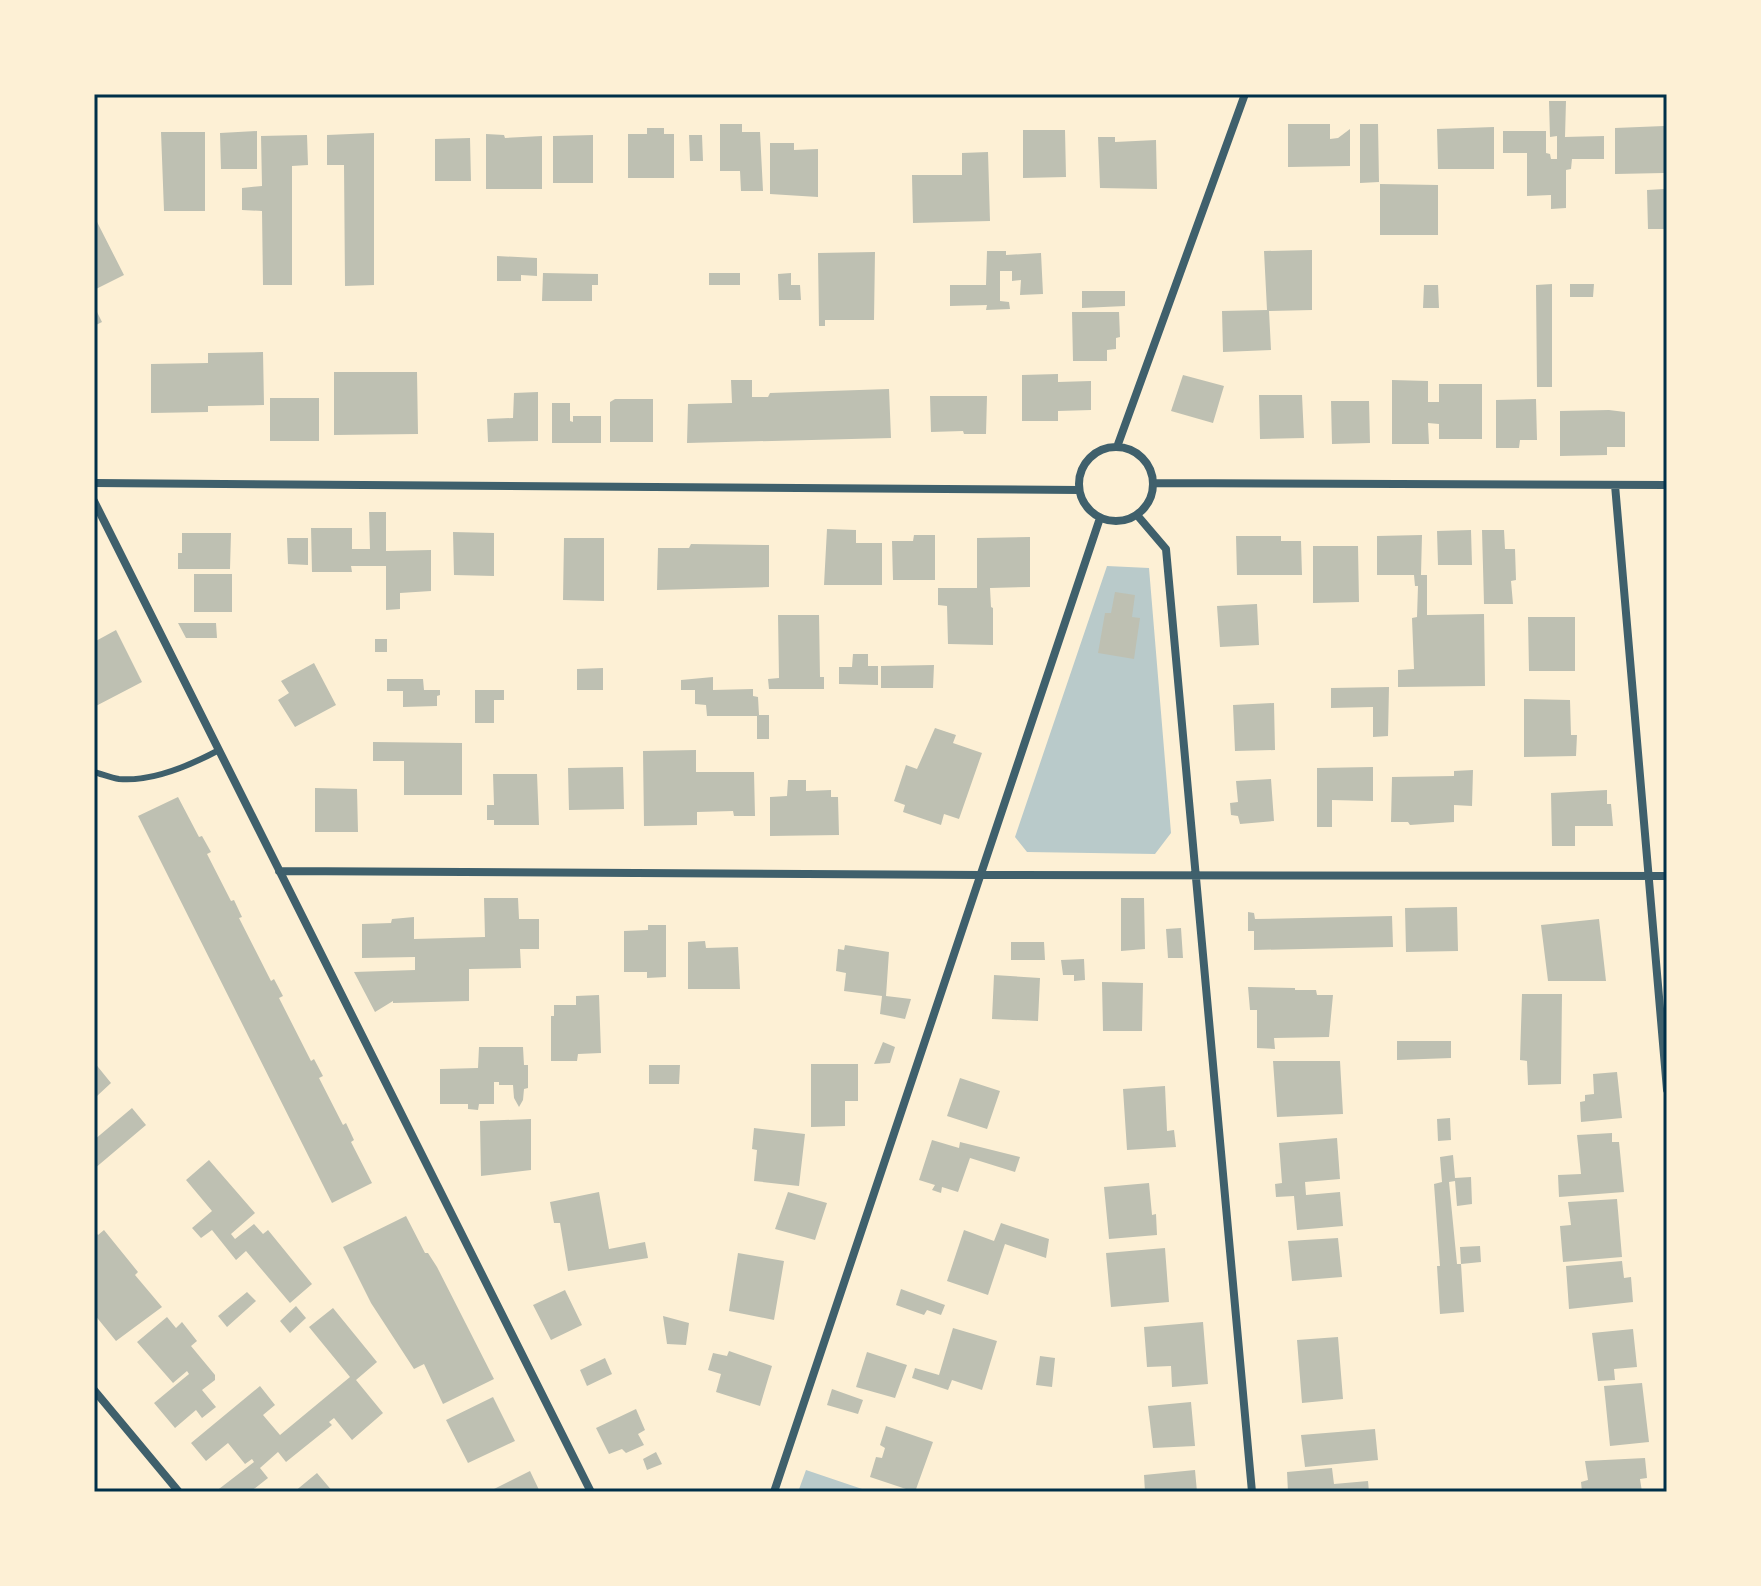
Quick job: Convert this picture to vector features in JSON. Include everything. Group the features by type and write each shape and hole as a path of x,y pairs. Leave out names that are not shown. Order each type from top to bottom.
{"street":[{"path":"1117,447 1245,94"},
{"path":"1117,447 1135,452 1148,465 1153,483 1149,501 1137,515 1119,522 1100,518 1086,506 1079,490 1080,474 1088,460 1101,450 1117,447"},
{"path":"94,483 1079,490"},
{"path":"1153,483 1667,485"},
{"path":"1615,485 1667,1090"},
{"path":"94,501 591,1492"},
{"path":"1137,515 1166,549 1252,1492"},
{"path":"774,1492 1100,518"},
{"path":"279,871 1667,876"},
{"path":"94,1390 179,1492"}],"lane":[{"path":"94,772 119,779 148,776 199,761 219,750"}],"shaded area":[{"path":"1107,566 1149,568 1171,833 1155,854 1027,852 1015,837"},
{"path":"806,1470 871,1492 798,1492"}],"building":[{"path":"1549,101 1566,101 1565,137 1604,136 1604,159 1572,159 1571,169 1566,170 1566,208 1551,209 1551,195 1527,196 1527,153 1503,153 1503,131 1546,131 1546,153 1550,154 1551,159 1557,159 1557,136 1550,137"},
{"path":"720,124 742,124 742,132 760,132 763,191 741,191 740,171 720,171"},
{"path":"1288,124 1330,124 1330,139 1338,138 1350,129 1350,166 1288,167"},
{"path":"1360,124 1378,124 1379,182 1360,183"},
{"path":"1667,126 1667,183 1664,183 1664,173 1615,174 1615,128"},
{"path":"1494,127 1494,169 1438,169 1437,129"},
{"path":"647,128 664,128 664,134 674,134 674,178 628,178 628,134 647,134"},
{"path":"1023,130 1065,130 1066,177 1023,178"},
{"path":"257,131 257,169 221,169 220,133"},
{"path":"161,132 205,132 205,211 164,211"},
{"path":"374,133 374,285 345,286 344,165 327,165 327,135"},
{"path":"486,134 504,135 505,138 542,136 542,189 486,189"},
{"path":"307,135 308,165 292,166 292,285 263,285 262,211 242,210 242,188 262,186 261,136"},
{"path":"593,135 593,183 553,183 553,136"},
{"path":"689,135 702,135 703,161 690,161"},
{"path":"1098,137 1115,137 1115,142 1156,140 1157,189 1100,188"},
{"path":"470,138 471,181 435,181 435,139"},
{"path":"770,143 794,143 794,150 818,149 818,197 770,194"},
{"path":"988,152 990,221 913,223 912,175 962,175 962,153"},
{"path":"1380,184 1438,185 1438,235 1380,235"},
{"path":"1664,189 1664,229 1648,229 1647,190"},
{"path":"94,216 124,275 94,290"},
{"path":"1312,250 1312,310 1269,311 1271,350 1223,352 1222,311 1267,310 1264,251"},
{"path":"987,251 1006,251 1006,255 1041,253 1043,294 1020,295 1021,280 1012,281 1012,271 1000,271 1000,301 1009,302 1010,309 986,310 987,305 950,306 950,285 986,285"},
{"path":"875,252 874,320 825,320 825,326 819,326 818,253"},
{"path":"497,256 537,258 537,276 521,275 521,281 497,281"},
{"path":"543,273 598,274 598,285 592,285 592,301 542,301"},
{"path":"709,273 740,273 740,285 709,285"},
{"path":"791,273 791,285 800,285 801,300 779,300 778,274"},
{"path":"1552,284 1552,387 1537,387 1536,285"},
{"path":"1570,284 1594,284 1593,297 1570,297"},
{"path":"1424,285 1438,285 1439,308 1423,308"},
{"path":"1082,291 1125,291 1125,306 1082,308"},
{"path":"94,306 102,322 94,326"},
{"path":"1072,312 1119,312 1120,337 1116,338 1116,349 1107,350 1107,361 1073,361"},
{"path":"263,352 264,405 208,406 208,412 151,413 151,364 208,363 208,353"},
{"path":"334,372 417,372 418,434 334,435"},
{"path":"1058,374 1058,382 1091,381 1091,410 1058,411 1058,421 1022,421 1022,375"},
{"path":"1183,375 1224,386 1213,423 1171,411"},
{"path":"731,380 752,380 752,397 768,397 770,393 889,389 891,438 687,443 688,404 732,403"},
{"path":"1392,380 1428,381 1428,402 1439,402 1439,384 1482,384 1482,439 1439,439 1439,424 1428,423 1429,444 1392,444"},
{"path":"538,392 538,441 488,442 487,419 513,418 514,393"},
{"path":"1259,395 1302,395 1304,438 1260,439"},
{"path":"930,396 987,396 986,434 931,432"},
{"path":"270,398 319,398 319,441 270,441"},
{"path":"615,399 653,399 653,442 610,442 610,402"},
{"path":"1536,399 1537,440 1520,440 1519,448 1496,448 1496,400"},
{"path":"1331,401 1369,401 1370,443 1332,444"},
{"path":"552,403 570,403 570,421 573,422 573,416 601,416 601,443 552,443"},
{"path":"1560,411 1625,412 1625,447 1607,447 1607,455 1560,456"},
{"path":"369,512 386,512 386,551 431,550 431,591 400,593 400,609 386,610 386,566 351,566 352,572 312,572 311,528 352,528 352,549 370,549"},
{"path":"827,529 856,530 856,543 882,543 882,585 824,585"},
{"path":"1471,530 1472,565 1438,565 1437,531"},
{"path":"1482,530 1504,530 1505,549 1515,549 1516,580 1511,581 1513,604 1484,604"},
{"path":"453,532 494,533 494,576 454,575"},
{"path":"182,533 231,533 230,569 178,569"},
{"path":"914,535 935,535 935,580 893,580 892,541 913,541"},
{"path":"1422,535 1421,575 1427,575 1427,615 1484,614 1485,686 1398,687 1398,670 1414,669 1412,618 1417,617 1418,586 1415,586 1414,575 1377,575 1377,536"},
{"path":"1236,536 1281,536 1281,541 1301,541 1302,575 1237,575"},
{"path":"1030,537 1030,587 990,588 993,645 948,644 947,606 938,605 938,588 977,588 977,538"},
{"path":"287,538 308,538 308,565 288,564"},
{"path":"564,538 604,538 604,601 563,600"},
{"path":"691,544 769,545 769,587 657,590 658,548 689,548"},
{"path":"1313,546 1358,546 1359,602 1313,603"},
{"path":"194,574 232,574 232,612 194,612"},
{"path":"1115,592 1135,595 1132,617 1140,618 1134,659 1098,653 1105,613 1111,613"},
{"path":"1257,604 1259,645 1220,647 1217,606"},
{"path":"778,615 819,615 820,677 824,677 824,689 769,689 768,679 779,678"},
{"path":"1528,617 1575,617 1575,671 1529,671"},
{"path":"178,623 216,623 217,638 186,638"},
{"path":"116,630 142,682 94,707 94,642"},
{"path":"375,639 387,639 387,652 375,652"},
{"path":"853,654 868,654 868,666 878,666 878,685 839,684 839,667 852,667"},
{"path":"314,663 336,705 295,727 278,700 289,693 281,681"},
{"path":"934,665 933,688 881,688 881,666"},
{"path":"603,668 603,690 577,690 577,669"},
{"path":"713,677 713,690 753,689 753,696 758,697 759,715 769,715 769,739 757,739 757,716 707,716 706,705 695,704 695,690 681,690 681,680"},
{"path":"387,679 423,679 424,690 440,690 437,706 403,707 403,691 387,691"},
{"path":"1389,687 1388,736 1373,737 1373,707 1331,708 1331,688"},
{"path":"475,690 504,690 504,700 494,700 494,723 475,723"},
{"path":"1524,699 1570,700 1571,735 1577,735 1576,756 1524,757"},
{"path":"1274,703 1275,750 1235,751 1233,705"},
{"path":"935,728 956,735 953,743 982,753 959,819 944,814 941,825 903,812 905,805 894,801 906,765 917,769"},
{"path":"373,742 462,743 462,795 404,795 404,761 373,761"},
{"path":"696,750 696,772 754,772 755,816 734,816 733,811 697,812 697,825 644,826 643,751"},
{"path":"623,767 624,809 569,810 568,768"},
{"path":"1373,767 1373,801 1332,800 1332,827 1317,827 1317,768"},
{"path":"1473,770 1472,806 1454,805 1454,822 1410,825 1408,822 1391,822 1392,777 1454,776 1454,771"},
{"path":"493,774 537,774 539,825 494,825 494,820 487,820 487,805 494,805"},
{"path":"1271,779 1274,821 1240,824 1238,816 1231,815 1230,803 1238,802 1236,781"},
{"path":"788,780 806,780 806,791 831,790 831,797 838,797 839,835 770,836 770,797 787,796"},
{"path":"315,788 357,789 358,832 315,832"},
{"path":"1607,790 1613,826 1575,826 1575,846 1552,846 1551,793"},
{"path":"178,797 199,837 202,836 211,852 207,854 231,901 234,900 242,917 239,918 271,981 274,979 283,996 279,998 311,1061 314,1059 323,1076 319,1078 343,1125 346,1123 354,1140 351,1142 372,1183 332,1203 138,816"},
{"path":"484,898 518,898 519,919 539,919 539,949 520,949 521,968 469,969 469,1001 393,1001 375,1012 354,972 415,970 415,957 362,958 362,924 391,923 392,919 414,917 414,939 485,937"},
{"path":"1121,898 1144,898 1145,949 1121,951"},
{"path":"1457,907 1458,951 1406,952 1405,908"},
{"path":"1248,912 1254,913 1255,919 1392,916 1393,947 1254,950 1254,931 1248,931"},
{"path":"1599,919 1606,981 1548,981 1541,925"},
{"path":"648,925 666,925 666,977 647,978 647,972 624,972 624,931 648,930"},
{"path":"1181,928 1183,958 1168,958 1166,929"},
{"path":"705,941 706,948 738,947 740,989 688,989 688,942"},
{"path":"1011,942 1044,942 1045,960 1011,960"},
{"path":"845,945 889,952 886,996 911,999 905,1019 880,1014 882,996 844,991 846,973 836,971 838,949 844,950"},
{"path":"1084,959 1085,980 1074,981 1074,975 1063,975 1061,960"},
{"path":"994,975 1040,978 1038,1021 992,1019"},
{"path":"1102,982 1143,983 1142,1031 1103,1031"},
{"path":"1248,987 1295,988 1316,990 1317,995 1333,995 1329,1037 1274,1038 1275,1049 1257,1048 1257,1010 1250,1010"},
{"path":"1522,994 1562,994 1561,1084 1528,1085 1527,1061 1520,1060"},
{"path":"599,995 601,1053 578,1054 577,1061 551,1061 551,1016 554,1016 554,1005 576,1005 576,996"},
{"path":"1397,1041 1451,1041 1451,1058 1397,1060"},
{"path":"883,1042 895,1047 890,1063 874,1064"},
{"path":"479,1047 523,1047 524,1065 528,1065 528,1088 524,1089 519,1107 514,1098 513,1085 499,1085 499,1082 494,1082 494,1104 479,1104 478,1110 468,1109 468,1104 440,1104 440,1069 478,1068"},
{"path":"1273,1061 1340,1061 1343,1114 1277,1117"},
{"path":"94,1062 111,1083 97,1096 94,1093"},
{"path":"811,1064 858,1064 858,1101 845,1101 845,1126 811,1127"},
{"path":"649,1065 680,1065 679,1084 649,1084"},
{"path":"1617,1072 1622,1118 1581,1122 1580,1102 1585,1101 1585,1095 1594,1094 1593,1074"},
{"path":"960,1078 1000,1091 987,1129 947,1116"},
{"path":"1165,1086 1167,1131 1174,1130 1176,1147 1127,1150 1123,1089"},
{"path":"132,1108 146,1125 94,1169 94,1140"},
{"path":"1450,1118 1451,1140 1438,1141 1437,1119"},
{"path":"531,1119 531,1170 481,1176 480,1121"},
{"path":"754,1128 805,1134 799,1186 754,1181 757,1150 752,1149"},
{"path":"1612,1133 1612,1142 1619,1142 1624,1192 1559,1197 1558,1175 1581,1174 1577,1135"},
{"path":"1337,1138 1340,1179 1305,1182 1306,1195 1340,1192 1343,1226 1297,1230 1294,1196 1276,1197 1275,1184 1282,1183 1279,1143"},
{"path":"932,1140 959,1148 960,1142 1020,1157 1015,1172 970,1158 958,1192 942,1187 941,1193 932,1190 935,1185 919,1180"},
{"path":"1453,1155 1455,1178 1471,1177 1472,1204 1457,1206 1455,1181 1449,1182 1457,1264 1461,1264 1464,1312 1440,1314 1434,1184 1442,1182 1440,1157"},
{"path":"209,1160 255,1213 231,1234 235,1239 254,1224 263,1234 268,1230 312,1284 290,1303 246,1251 236,1260 212,1230 201,1238 192,1228 212,1211 186,1180"},
{"path":"1149,1183 1157,1235 1109,1239 1104,1187"},
{"path":"599,1192 609,1249 645,1242 648,1258 568,1271 560,1223 554,1223 550,1202"},
{"path":"788,1192 827,1203 815,1240 775,1229"},
{"path":"1617,1199 1622,1257 1563,1262 1560,1226 1571,1225 1568,1202"},
{"path":"406,1216 425,1253 437,1267 494,1379 443,1404 424,1364 414,1369 371,1303 343,1247"},
{"path":"1001,1223 1049,1239 1046,1258 1005,1244 988,1295 947,1281 964,1230 994,1241"},
{"path":"94,1230 98,1235 104,1230 162,1307 116,1341 94,1314"},
{"path":"1338,1238 1342,1277 1292,1281 1288,1241"},
{"path":"1480,1246 1481,1262 1461,1264 1460,1247"},
{"path":"1165,1248 1169,1302 1111,1307 1106,1253"},
{"path":"738,1253 784,1261 774,1320 729,1311"},
{"path":"1622,1261 1624,1278 1631,1277 1633,1302 1569,1309 1566,1266"},
{"path":"901,1289 945,1305 941,1315 927,1310 924,1315 896,1305"},
{"path":"565,1290 582,1325 551,1340 533,1305"},
{"path":"247,1292 256,1301 227,1327 218,1316"},
{"path":"296,1306 306,1318 290,1333 280,1321"},
{"path":"333,1308 377,1362 356,1380 383,1413 352,1440 334,1418 329,1422 332,1425 286,1462 278,1452 260,1468 268,1478 250,1492 215,1492 254,1462 252,1459 245,1464 228,1443 206,1461 191,1443 260,1386 275,1405 263,1415 280,1435 350,1377 309,1327"},
{"path":"663,1316 689,1323 686,1345 667,1344"},
{"path":"167,1317 176,1328 182,1322 197,1341 191,1346 215,1375 215,1380 202,1390 216,1407 202,1418 196,1410 175,1428 154,1403 189,1374 187,1371 173,1383 137,1342"},
{"path":"1203,1322 1208,1384 1172,1387 1171,1366 1147,1367 1144,1327"},
{"path":"953,1328 997,1341 982,1390 952,1380 948,1390 912,1378 915,1368 939,1375"},
{"path":"1633,1329 1637,1367 1614,1369 1615,1380 1598,1381 1592,1333"},
{"path":"1338,1337 1343,1399 1302,1403 1297,1340"},
{"path":"729,1351 772,1366 760,1406 716,1392 721,1374 708,1370 713,1353 727,1356"},
{"path":"867,1352 907,1365 895,1398 856,1387"},
{"path":"1040,1356 1055,1358 1052,1387 1036,1385"},
{"path":"605,1358 612,1374 587,1386 580,1370"},
{"path":"1642,1383 1649,1442 1610,1446 1604,1386"},
{"path":"832,1389 863,1400 858,1414 827,1405"},
{"path":"493,1397 515,1441 468,1463 446,1420"},
{"path":"1191,1402 1195,1446 1153,1448 1148,1406"},
{"path":"636,1409 645,1430 638,1434 644,1445 626,1453 622,1449 609,1454 596,1428"},
{"path":"886,1426 933,1442 915,1492 870,1477 876,1457 882,1458 885,1448 880,1445"},
{"path":"1375,1429 1378,1460 1305,1467 1301,1435"},
{"path":"656,1452 662,1464 647,1470 643,1459"},
{"path":"1645,1458 1647,1478 1640,1479 1642,1492 1582,1492 1581,1482 1588,1480 1585,1461"},
{"path":"1332,1468 1334,1484 1368,1481 1369,1492 1288,1492 1287,1472"},
{"path":"1195,1470 1197,1492 1145,1492 1144,1475"},
{"path":"530,1471 540,1492 488,1492"},
{"path":"317,1473 333,1492 294,1492"}]}
